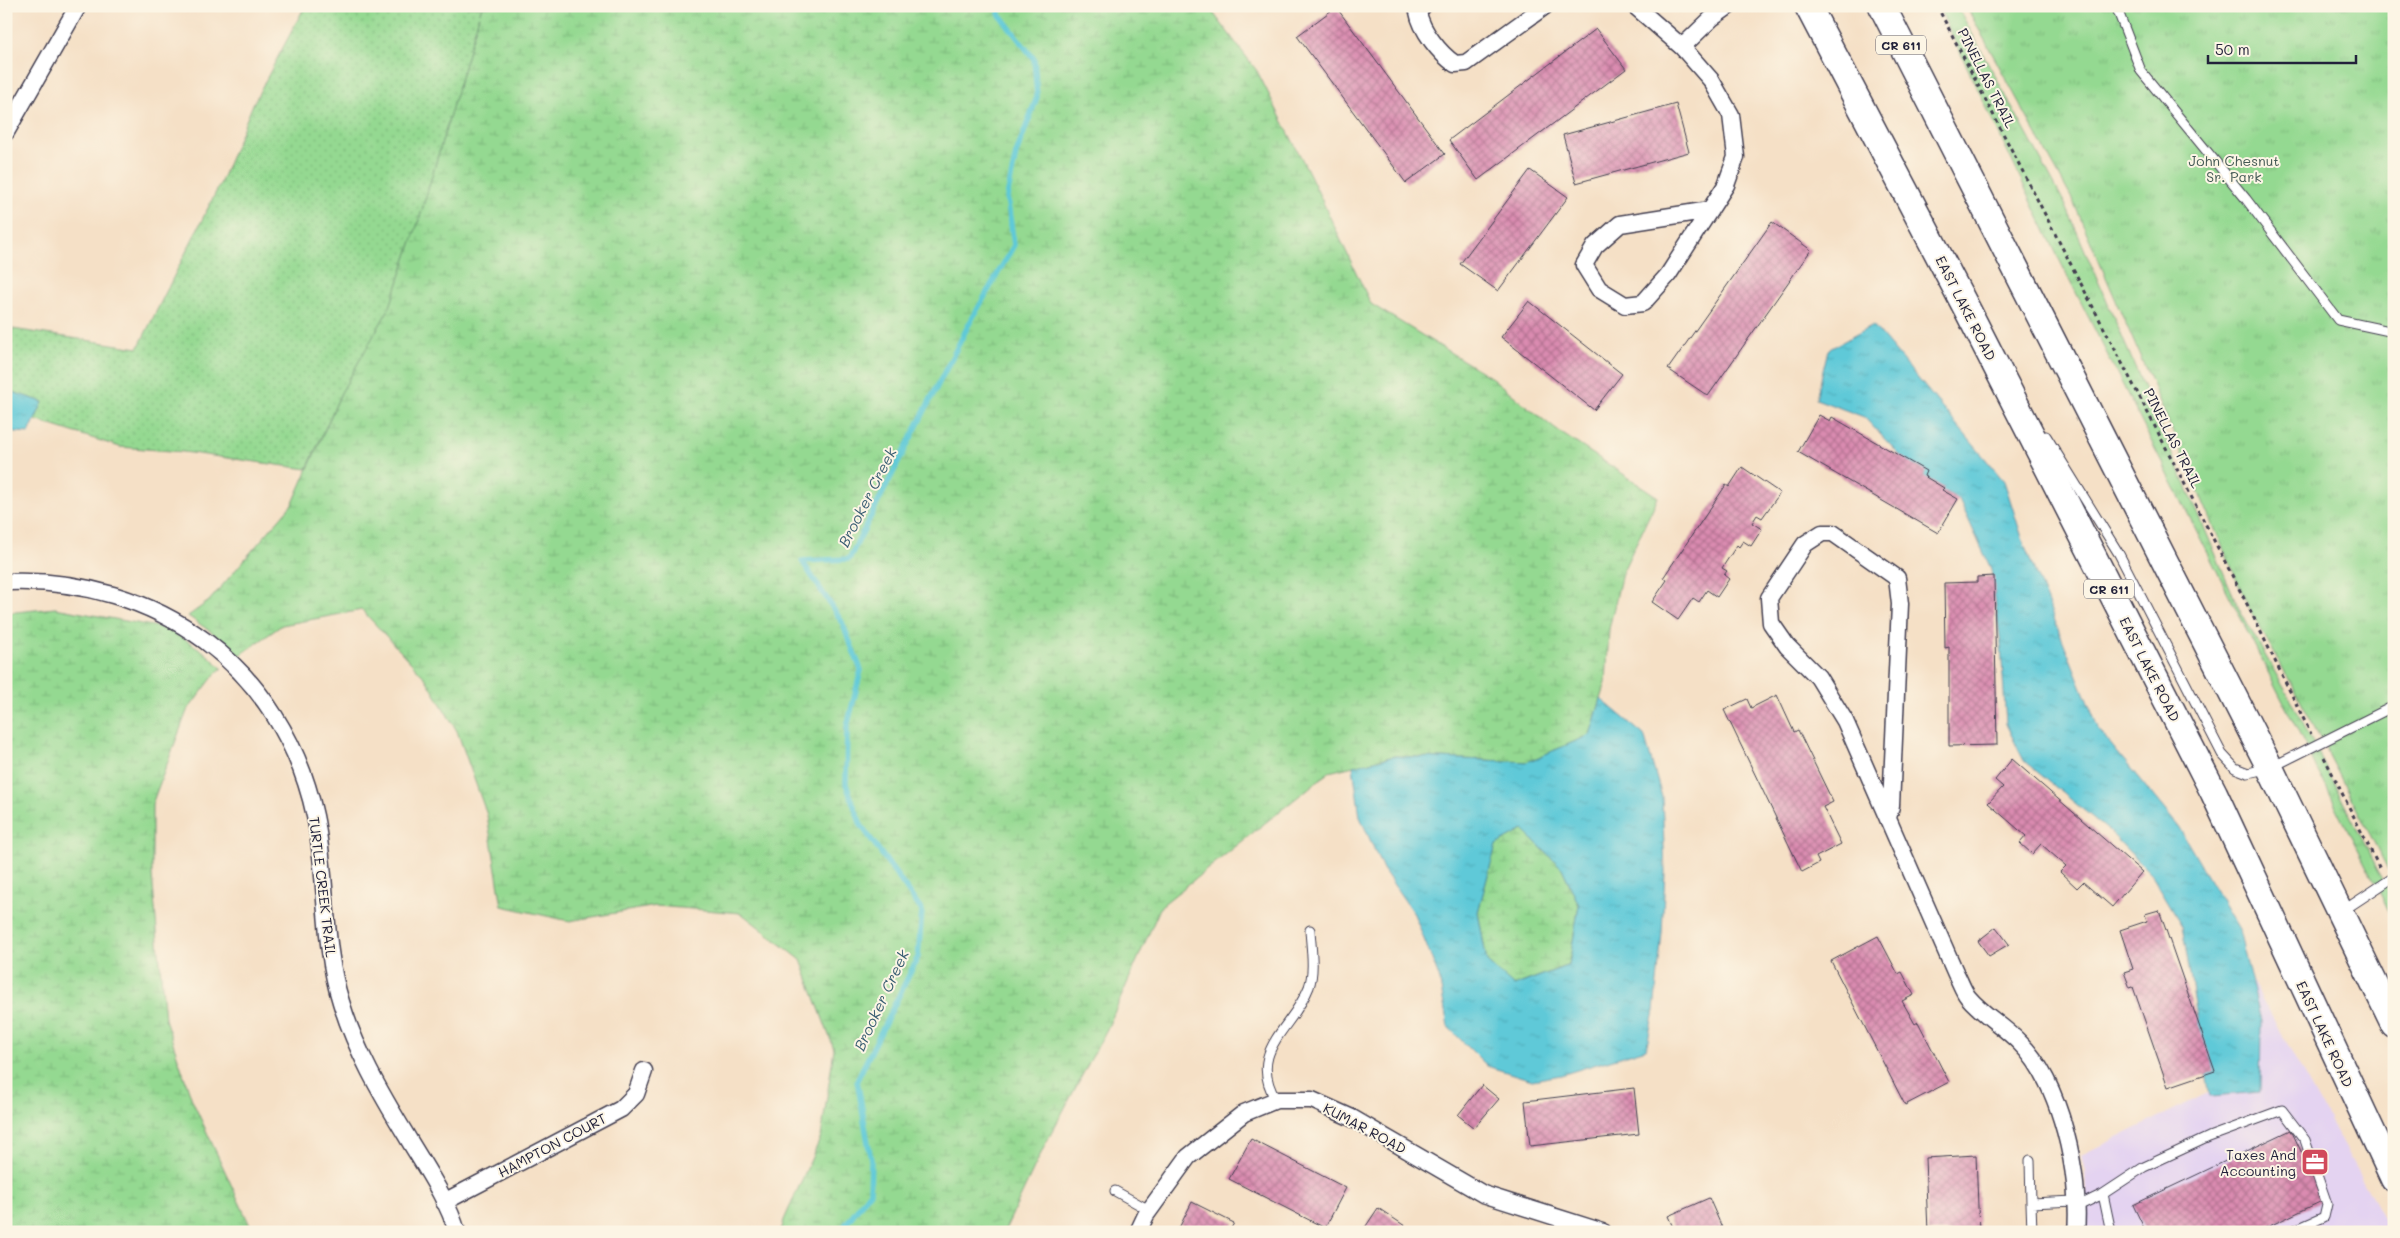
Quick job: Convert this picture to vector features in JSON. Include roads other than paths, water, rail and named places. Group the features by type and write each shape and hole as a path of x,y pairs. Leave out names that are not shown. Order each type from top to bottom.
{"main road":[{"name":"EAST LAKE ROAD","path":"1808,6 1969,313 2214,793 2394,1179"},
{"name":"CR 611","path":"1882,6 2270,768 2394,1024"}],"street":[{"path":"6,132 78,6"},
{"path":"1423,6 1418,12 1422,27 1448,60 1455,64 1466,63 1545,6"},
{"path":"1634,6 1682,47 1712,80 1731,115 1736,157 1726,185 1710,210 1668,275 1643,303 1626,306 1599,288 1584,265 1595,246 1620,224 1710,210"},
{"path":"1682,47 1712,18 1729,6"},
{"path":"1888,818 1891,806 1900,604 1897,578 1833,533 1822,533 1805,544 1769,598 1771,623 1787,646 1818,677 1845,721 1888,818 1967,996 1985,1014 2021,1043 2043,1076 2063,1124 2074,1168 2076,1232"},
{"name":"TURTLE CREEK TRAIL","path":"6,582 28,581 84,587 155,609 208,643 238,669 266,702 294,751 315,816 329,939 341,1002 363,1058 444,1202 457,1232"},
{"name":"HAMPTON COURT","path":"444,1202 621,1109 636,1094 644,1071"},
{"name":"KUMAR ROAD","path":"1138,1232 1149,1210 1188,1157 1244,1113 1276,1100 1312,1100 1352,1118 1483,1194 1603,1232"}],"lane":[{"path":"2116,6 2141,71 2246,199 2338,320 2394,332"},
{"path":"1969,313 2031,413"},
{"path":"2041,429 2119,554 2222,754 2235,768 2248,772 2270,768 2394,706"},
{"path":"2341,912 2390,879"},
{"path":"1276,1100 1268,1087 1265,1074 1270,1047 1301,1004 1309,988 1312,977 1310,930"},
{"path":"2031,1203 2076,1204 2103,1194 2144,1167 2209,1137 2282,1110 2305,1140 2327,1204 2324,1217 2290,1232"},
{"path":"2030,1160 2032,1232"},
{"path":"1115,1192 1149,1210"},
{"path":"2103,1194 2111,1232"}],"water":[{"path":"1873,325 2004,481 2025,547 2099,730 2178,826 2239,930 2261,1021 2260,1092 2210,1096 2182,926 2151,874 2109,831 2024,761 2006,724 2001,645 1991,569 1959,499 1925,482 1864,417 1816,399 1828,350"},
{"path":"6,390 43,402 29,433 6,431"},
{"path":"1601,699 1644,735 1662,797 1665,872 1662,933 1654,1011 1646,1049 1561,1075 1532,1080 1487,1066 1448,1027 1439,977 1414,914 1383,869 1360,817 1353,766 1395,756 1527,762 1590,735","holes":["1523,830 1562,868 1579,905 1569,965 1514,986 1487,962 1478,912 1496,845"]}],"waterway":[{"name":"Brooker Creek","path":"840,1232 870,1192 871,1160 857,1080 918,957 922,911 861,825 846,784 847,727 861,670 842,622 802,561 849,559 968,326 1014,245 1007,197 1016,154 1037,97 1034,59 999,14 1000,6"}],"place":[{"name":"Taxes And Accounting","path":"2315,1162"}],"park label":[{"name":"John Chesnut Sr. Park","path":"2234,168"}]}
